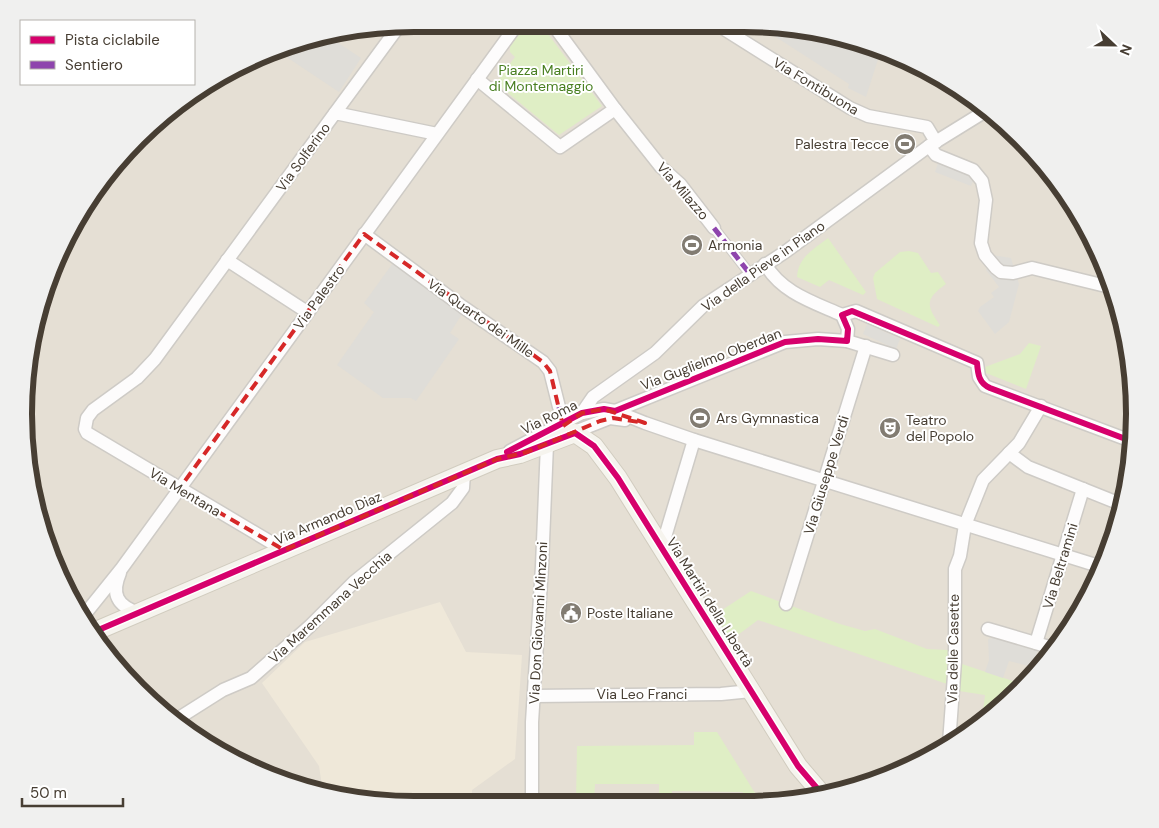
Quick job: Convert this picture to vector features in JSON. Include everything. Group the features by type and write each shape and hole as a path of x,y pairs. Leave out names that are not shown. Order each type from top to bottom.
{"main road":[{"name":"Via Armando Diaz","path":"99,629 497,459 520,454 547,444 567,429"},
{"name":"Via Martiri della Libertà","path":"567,429 585,438 602,457 662,547 798,766 816,788"},
{"path":"798,766 806,790"}],"street":[{"name":"Via Palestro","path":"88,611 122,568 512,32"},
{"path":"477,78 560,147 615,109 558,32"},
{"name":"Via Fontibuona","path":"727,32 831,98 857,111 927,127 933,144"},
{"path":"335,113 394,33"},
{"name":"Via Milazzo","path":"615,109 661,167 680,184 750,274"},
{"name":"Via Solferino","path":"87,433 85,426 89,414 148,368 335,113 437,134"},
{"name":"Via della Pieve in Piano","path":"582,413 593,397 656,353 703,306 933,144 981,114"},
{"path":"933,144 936,155 978,174 984,187 986,200 982,249 996,268 1001,272 1013,273 1032,268 1104,286"},
{"name":"Via Quarto dei Mille","path":"364,234 463,307 543,362 550,371 567,429"},
{"path":"227,260 308,312"},
{"path":"765,264 770,272 792,293 842,315 848,329 847,342"},
{"path":"842,315 856,312 977,363 979,377 985,386 1126,436"},
{"name":"Via Guglielmo Oberdan","path":"615,410 785,342 818,339 847,342 893,355"},
{"name":"Via Giuseppe Verdi","path":"786,604 866,346"},
{"name":"Via delle Casette","path":"950,736 955,662 955,569 960,556 965,525 984,480 1009,454 1041,406"},
{"name":"Via Roma","path":"567,429 582,413 604,409 615,410 645,424 694,440 1095,565"},
{"name":"Via Roma","path":"497,459 567,429 610,418 645,424"},
{"name":"Via Mentana","path":"87,433 284,550"},
{"path":"662,547 694,440"},
{"name":"Via Don Giovanni Minzoni","path":"532,796 534,696 547,444"},
{"path":"1009,454 1028,467 1116,503"},
{"name":"Via Maremmana Vecchia","path":"181,716 223,690 251,678 310,626 354,582 452,503 463,488 464,473"},
{"name":"Via Beltramini","path":"1036,644 1083,489"},
{"name":"Via delle Casette","path":"960,556 964,567 961,620"},
{"name":"Via Palestro","path":"122,568 115,586 117,597 123,606 139,612"},
{"path":"988,629 1047,647"},
{"name":"Via Leo Franci","path":"534,696 721,694 750,691"}],"highlighted area":[{"path":"364,234 543,362 550,371 563,426 582,413 604,409 645,423 613,418 600,421 527,452 497,459 284,550 179,489"}],"shaded area":[{"path":"414,32 745,32 795,36 844,45 914,72 977,111 1015,144 1048,182 1075,223 1087,245 1106,291 1114,315 1123,364 1126,389 1126,439 1114,513 1087,583 1048,646 1015,684 977,717 914,756 868,775 844,783 819,788 770,795 745,796 414,796 364,792 315,783 268,766 245,756 202,731 162,701 144,684 111,646 84,605 62,560 45,513 36,464 32,414 33,389 40,340 45,315 53,291 72,245 97,202 127,162 162,127 202,97 245,72 315,45 364,36"},
{"path":"770,33 844,45 879,57 866,97 848,88 849,84"},
{"path":"335,41 361,58 339,92 284,56 315,45"},
{"path":"938,163 975,177 971,186 935,172"},
{"path":"992,255 1011,258 1019,284 1009,322 995,334 978,311 980,307 994,297 991,293 999,287 986,270"},
{"path":"393,263 462,314 450,333 459,339 416,401 411,398 383,398 337,365 374,312 364,303"},
{"path":"867,324 900,339 896,349 863,334"},
{"path":"440,602 466,652 522,655 515,759 472,790 472,796 389,795 322,784 319,766 262,683 305,642"},
{"path":"997,637 1038,650 1033,665 1031,667 1009,661 1003,678 985,672 989,660 988,639"}],"green space":[{"name":"Piazza Martiri di Montemaggio","path":"520,32 546,32 602,106 559,135 496,83 515,57 510,52 510,46"},
{"path":"828,238 866,292 863,295 829,280 820,287 797,277 800,264 812,250"},
{"path":"900,252 918,253 931,273 938,272 946,284 934,294 930,303 932,312 940,325 938,327 877,299 873,278 875,273"},
{"path":"1029,343 1041,346 1026,389 986,373 985,367 1020,354"},
{"path":"751,591 840,624 865,631 875,629 927,649 948,650 951,656 950,685 758,620 731,640 713,616"},
{"path":"959,663 1017,682 983,711 985,695 959,691"},
{"path":"694,732 717,732 757,796 743,796 743,792 672,791 672,796 659,796 659,784 595,784 594,796 576,796 577,746 694,745"}],"marked path":[{"path":"714,228 750,274"},
{"path":"559,407 563,425"}],"cycle path":[{"path":"507,452 582,413 604,409 615,411 785,342 818,339 847,341 848,329 842,315 852,311 977,363 983,384 990,388 1126,439"},
{"path":"99,630 497,459 520,454 575,433 594,446 618,478 798,766 817,788"}],"place":[{"name":"Palestra Tecce","path":"905,144"},
{"name":"Armonia","path":"692,245"},
{"name":"Ars Gymnastica","path":"700,418"},
{"name":"Teatro del Popolo","path":"890,428"},
{"name":"Poste Italiane","path":"571,613"}]}
